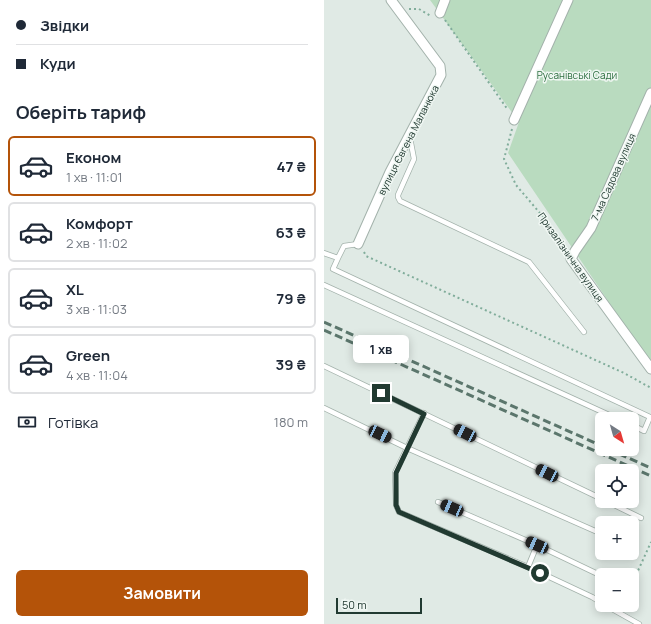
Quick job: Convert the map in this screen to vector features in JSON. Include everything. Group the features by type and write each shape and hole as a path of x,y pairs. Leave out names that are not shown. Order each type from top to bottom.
{"street":[{"name":"вулиця Євгена Маланюка","path":"358,244 390,172 442,71 440,66 391,0"},
{"path":"438,17 445,0"},
{"path":"514,120 568,0"},
{"name":"7-ма Садова вулиця","path":"571,259 590,228 651,93"},
{"name":"Призалізнична вулиця","path":"571,259 651,369"}],"lane":[{"path":"409,136 414,159 398,195 400,201 529,262 584,332"},
{"path":"358,244 344,246 333,269 650,417 644,431 639,428"},
{"path":"324,253 338,258"},
{"path":"324,285 603,412"},
{"path":"324,366 595,496"},
{"path":"324,408 407,448 595,531"},
{"path":"424,414 396,473 396,505 399,512 528,566 595,599"},
{"path":"438,502 537,545 595,573"},
{"path":"620,508 641,518"},
{"path":"528,566 537,545"},
{"path":"615,612 638,624"}],"path":[{"path":"398,10 419,9 438,17 449,25 514,120"},
{"path":"438,17 449,25"},
{"name":"Призалізнична вулиця","path":"514,120 504,159 516,185 545,219 551,232 571,259"},
{"path":"358,244 366,256 624,373 651,388"},
{"path":"639,569 651,542"}],"green space":[{"name":"Русанівські Сади","path":"430,0 651,0 651,360 646,357 508,153 519,122"}],"railway":[{"path":"324,322 595,443"},
{"path":"324,330 651,476"},
{"path":"624,456 651,468"}],"route":[{"path":"381,393 424,414 396,473 397,510 403,514 528,566 540,573"}]}
